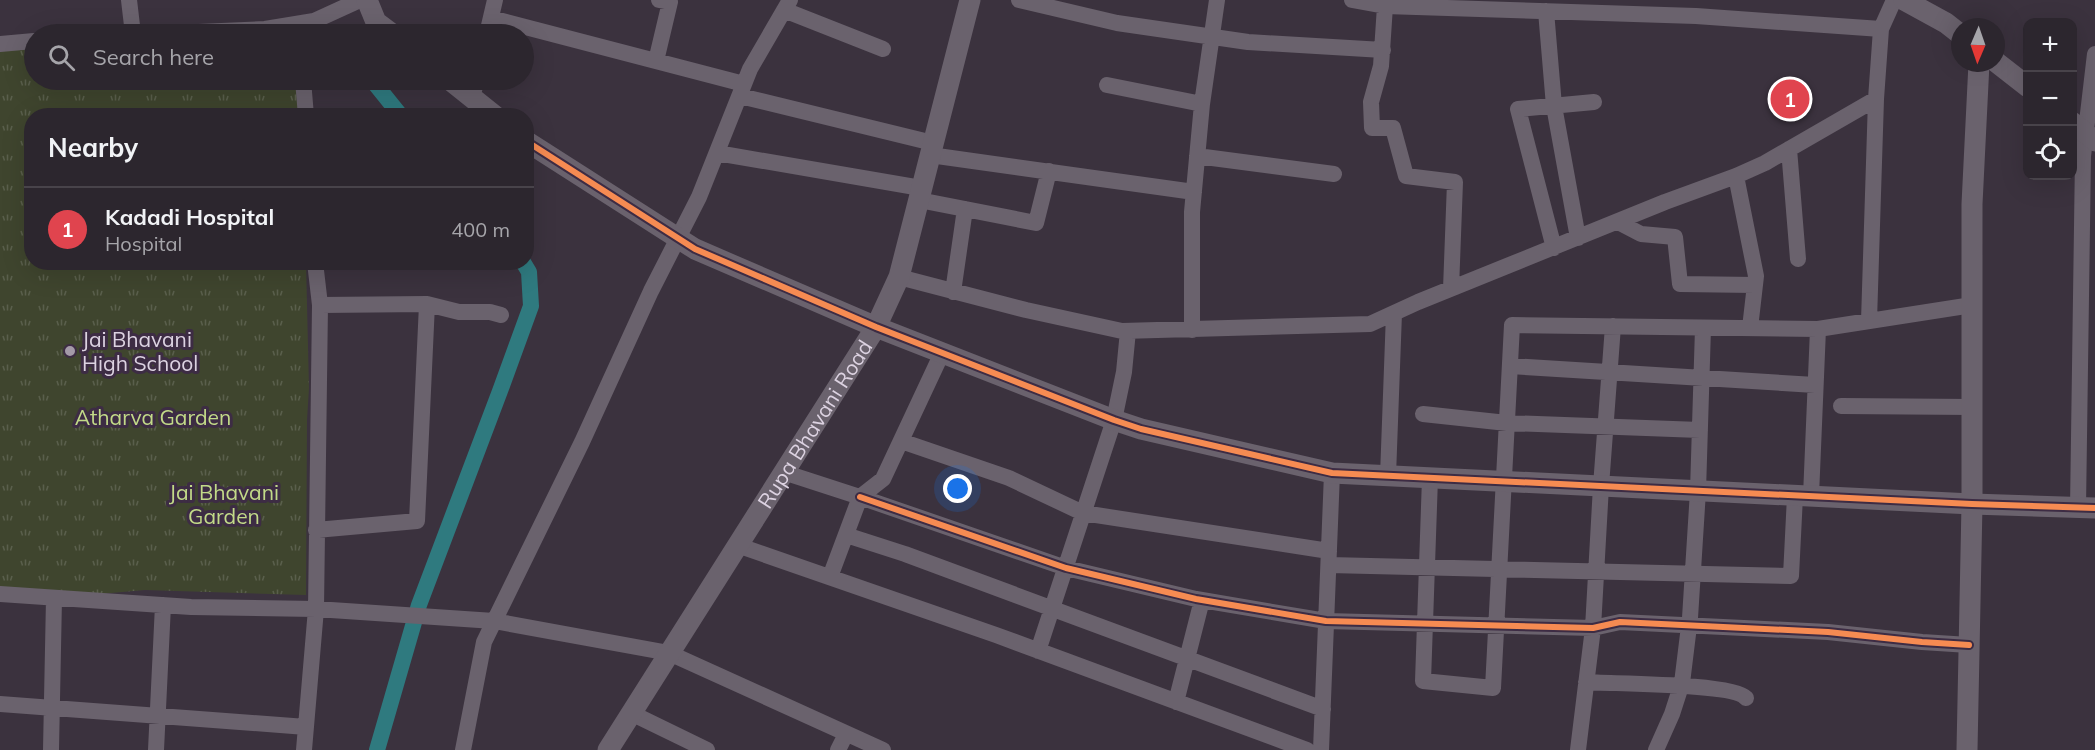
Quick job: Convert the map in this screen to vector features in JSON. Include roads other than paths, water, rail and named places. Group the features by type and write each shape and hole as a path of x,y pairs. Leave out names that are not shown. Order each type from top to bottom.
{"street":[{"path":"129,0 132,24"},
{"path":"309,24 360,0"},
{"path":"367,0 379,24"},
{"path":"490,24 495,0"},
{"path":"656,61 670,2 659,0"},
{"name":"Rupa Bhavani Road","path":"608,750 876,327 899,278 970,0"},
{"path":"1019,0 1117,22 1248,42 1383,50"},
{"path":"1192,330 1194,192 1202,104 1217,0"},
{"path":"1352,0 1385,6 1696,16 1881,29"},
{"path":"1869,321 1876,99 1881,29 1894,0"},
{"path":"1904,0 1951,27"},
{"path":"463,750 484,642 582,442 651,291 680,238 750,69 787,5 883,49"},
{"path":"1385,6 1381,66 1371,102 1372,128 1393,128 1406,176 1455,182 1451,289"},
{"path":"1546,11 1554,106 1578,238"},
{"path":"491,18 514,24"},
{"path":"534,29 656,61 932,149 1049,171 1194,192"},
{"path":"0,44 24,42"},
{"path":"534,146 695,249 876,327 1141,429 1332,473 2086,508 2083,168 2084,132 2095,54"},
{"path":"2005,69 2023,83"},
{"path":"1966,750 1972,504 1972,204 1979,72"},
{"path":"1107,85 1202,104"},
{"path":"304,90 305,108"},
{"path":"476,90 489,108"},
{"path":"899,278 1026,310 1128,331 1370,324 1451,289 1736,176 1765,163 1876,99"},
{"path":"1554,248 1518,109 1594,102"},
{"path":"1789,149 1798,259"},
{"path":"717,153 920,194 965,209 1036,223 1049,171"},
{"path":"1197,156 1334,174"},
{"path":"1736,176 1756,276 1750,328"},
{"path":"953,291 965,209"},
{"path":"1618,222 1641,234 1675,237 1680,284 1755,285"},
{"path":"304,750 316,609 320,305 316,270"},
{"path":"320,305 427,304 459,312 490,312 501,315"},
{"path":"316,530 417,522 427,304"},
{"path":"1430,478 1423,681 1493,688 1512,325 1818,329 1972,305"},
{"path":"1388,476 1394,313"},
{"path":"1578,750 1593,628 1600,486 1613,326"},
{"path":"1656,750 1672,714 1680,687 1689,626 1698,491 1703,328"},
{"path":"901,441 1010,478 1083,513 1329,558 1427,567 1791,576 1803,496 1815,385 1818,329"},
{"path":"1038,651 1114,420 1124,372 1128,331"},
{"path":"830,577 860,497 883,479 942,353"},
{"path":"1510,366 1815,385"},
{"path":"1841,406 1972,407"},
{"path":"1423,414 1507,423 1700,430"},
{"path":"783,472 1066,568 1202,600 1326,621 1593,628 1620,622 1828,632 1969,645"},
{"path":"1321,750 1332,473"},
{"path":"846,535 1323,709"},
{"path":"737,545 1038,651 1307,750"},
{"path":"0,594 163,605 316,609 494,621 669,653 882,750"},
{"path":"51,750 54,598"},
{"path":"1176,702 1202,600"},
{"path":"156,750 163,605"},
{"path":"1586,682 1714,688 1740,693 1746,698"},
{"path":"0,704 306,727"},
{"path":"631,712 707,750"},
{"path":"838,750 846,734"}],"waterway":[{"path":"380,90 395,108"},
{"path":"377,750 419,605 531,306 528,270"}],"place":[{"name":"Kadadi Hospital","path":"1790,99"},
{"name":"Jai Bhavani High School","path":"70,351"}],"park label":[{"name":"Atharva Garden","path":"153,417"},
{"name":"Jai Bhavani Garden","path":"224,504"}]}
